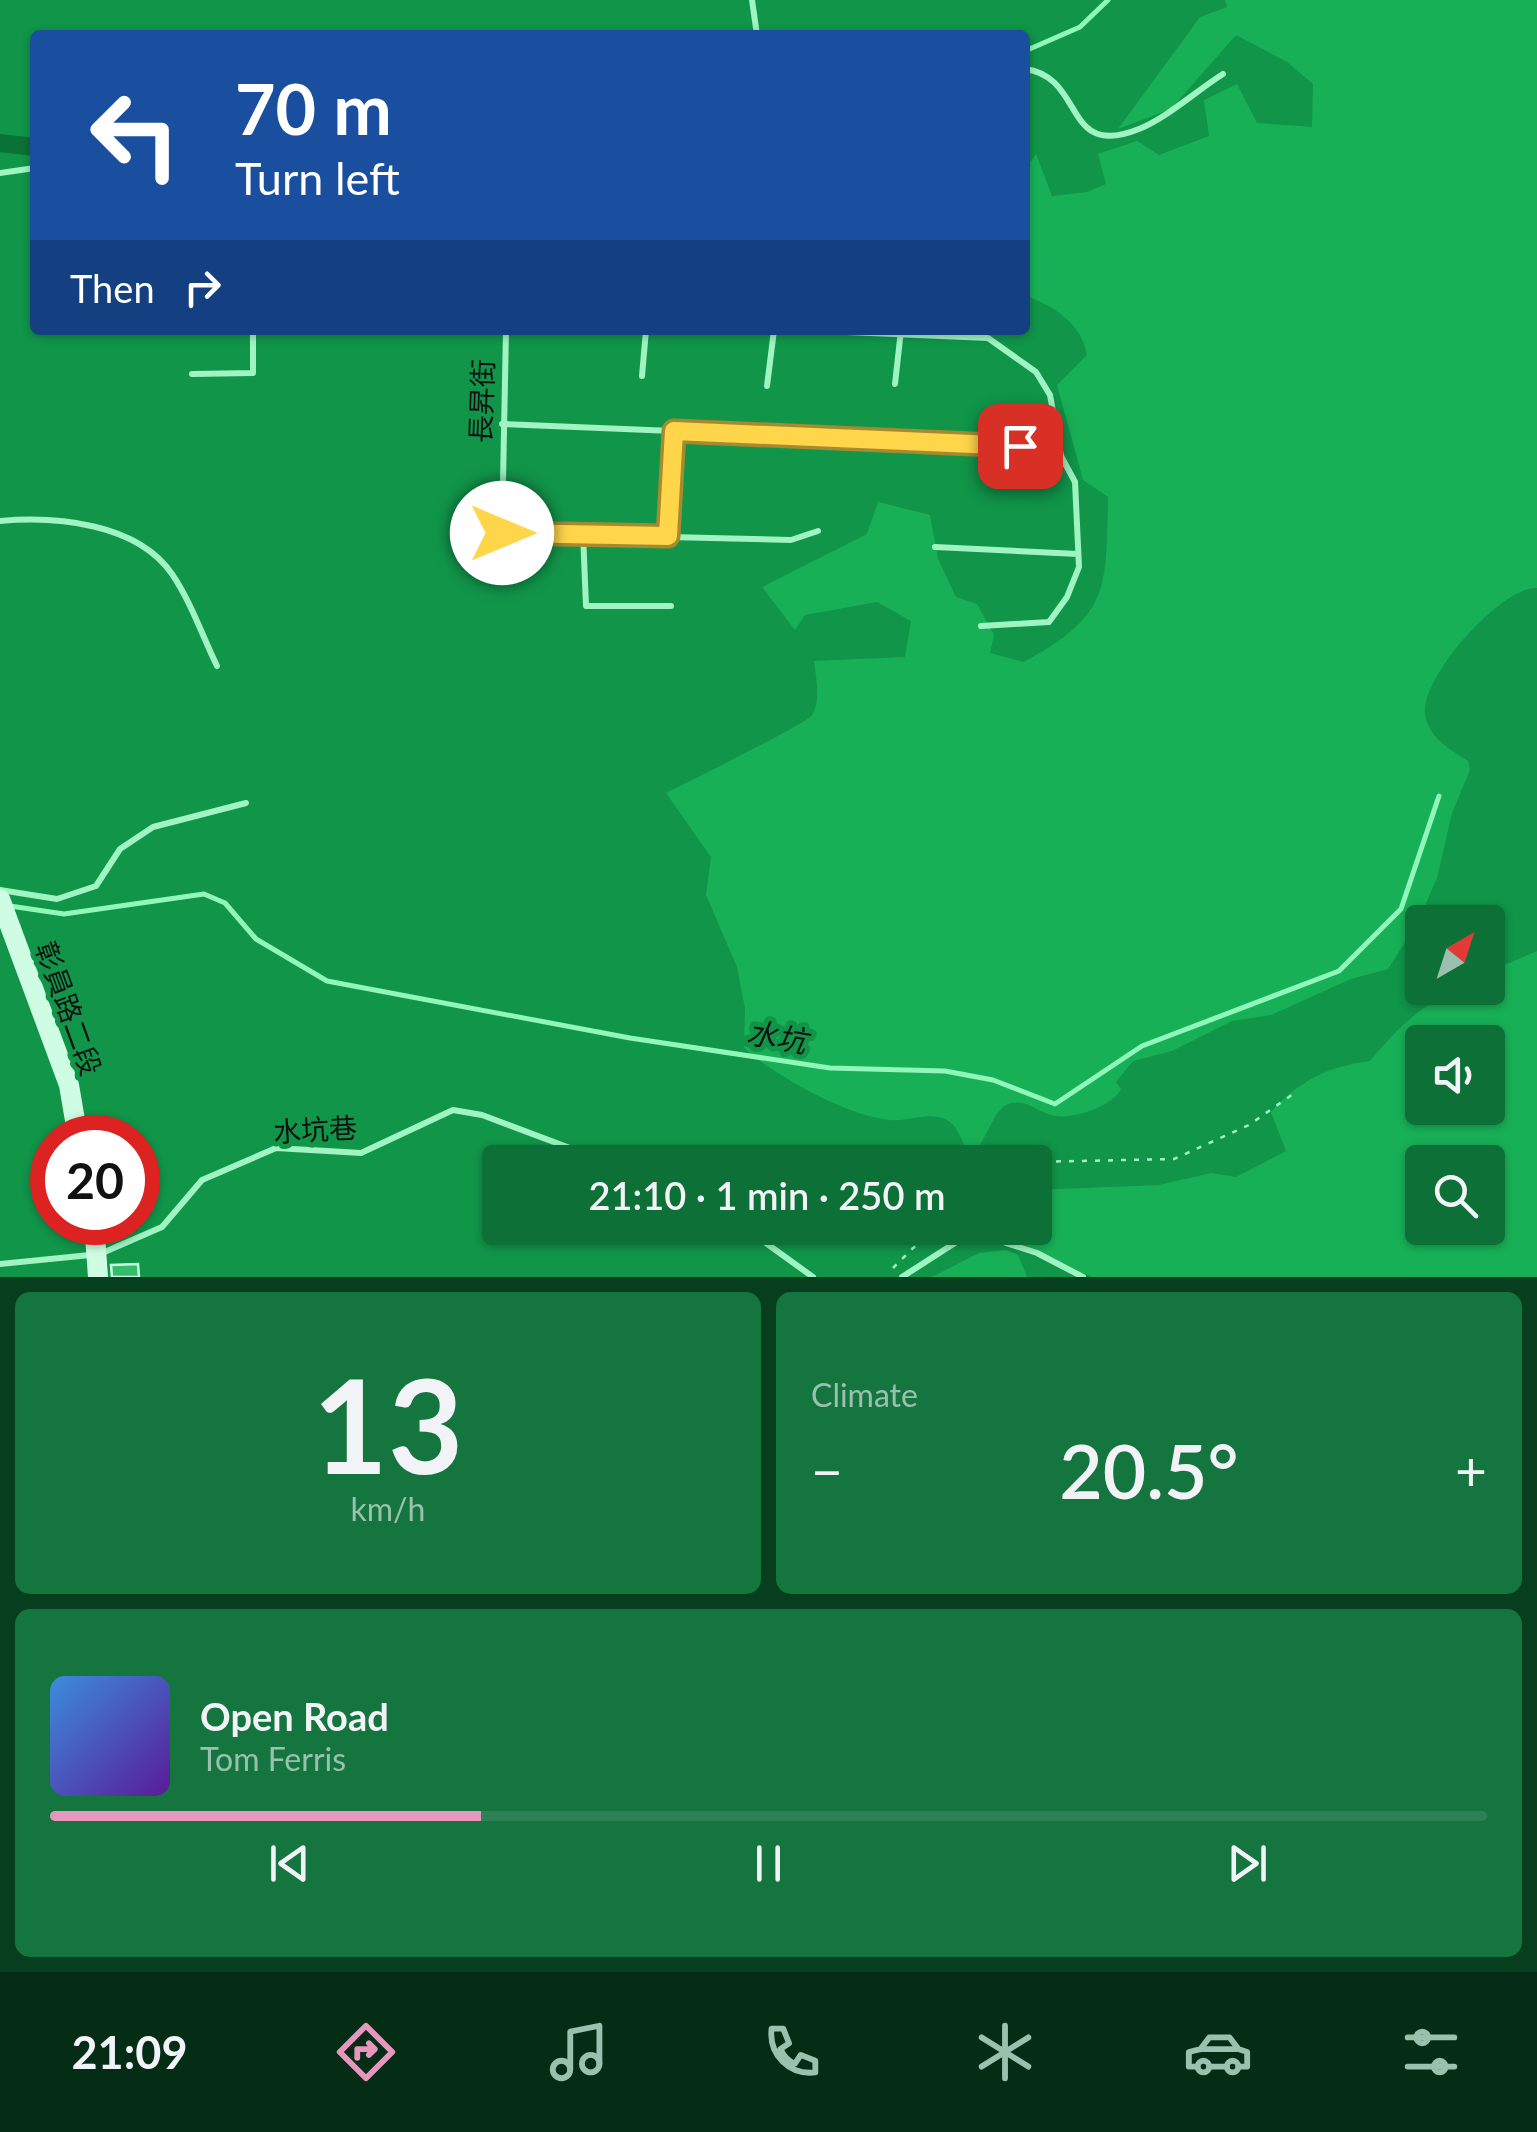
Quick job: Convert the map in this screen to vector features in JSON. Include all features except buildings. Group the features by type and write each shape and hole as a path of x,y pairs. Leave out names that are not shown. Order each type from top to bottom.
{"main road":[{"name":"彰員路二段","path":"2,908 68,1085 74,1115"},
{"path":"98,1245 98,1277"}],"lane":[{"path":"752,0 756,30"},
{"path":"1030,71 1056,80 1084,128 1094,136 1111,138 1143,128 1223,74"},
{"path":"0,174 30,169"},
{"path":"192,374 253,373 253,335"},
{"name":"長昇街","path":"506,335 502,533 583,533"},
{"path":"642,376 646,335"},
{"path":"767,386 773,335"},
{"path":"895,384 901,335"},
{"path":"944,335 988,338 1036,372 1050,395 1059,447 1076,482 1078,567 1066,597 1049,622 981,626"},
{"path":"502,424 1059,447"},
{"path":"668,536 674,431"},
{"path":"0,521 35,518 117,533 149,549 170,571 216,666"},
{"path":"671,606 586,606 583,533 791,540 818,530"},
{"path":"935,547 1078,554"},
{"path":"0,890 56,900 96,886 120,850 153,827 246,803"},
{"name":"水坑巷","path":"0,1264 100,1254 162,1227 202,1180 276,1148 361,1153 453,1110 482,1115 562,1145"},
{"path":"902,1277 972,1232 1036,1254 1083,1277"},
{"path":"769,1245 814,1277"}],"path":[{"path":"1052,1162 1174,1159 1249,1125 1292,1094"},
{"path":"892,1277 894,1266 924,1245"}],"green space":[{"path":"1225,0 1537,0 1537,588 1522,591 1483,619 1433,683 1426,703 1429,727 1443,744 1468,761 1470,770 1452,813 1437,878 1425,905 1405,905 1405,942 1388,969 1351,979 1271,1015 1232,1021 1172,1051 1133,1061 1116,1082 1121,1089 1116,1096 1090,1111 1059,1116 1024,1104 1006,1105 979,1145 964,1145 955,1127 943,1118 889,1120 853,1111 792,1082 744,1048 745,1008 737,967 706,895 711,857 666,793 812,715 817,696 814,661 905,657 911,621 877,602 805,615 795,630 762,587 867,534 878,502 930,515 938,559 956,597 977,604 994,635 990,653 1024,662 1052,645 1088,614 1103,578 1108,497 1083,480 1057,385 1087,355 1084,343 1065,317 1030,297 1030,163 1036,154 1052,196 1087,192 1106,184 1098,154 1137,141 1159,155 1209,136 1204,100 1237,84 1257,123 1312,127 1313,84 1287,62 1236,35 1171,109 1118,129 1200,17 1227,7"},
{"path":"1537,951 1537,1277 1093,1277 1058,1264 1025,1245 1052,1245 1052,1189 1159,1185 1211,1173 1236,1177 1286,1151 1271,1112 1293,1091 1327,1071 1370,1061 1407,1021 1429,1005 1505,1005 1505,965"},
{"path":"1006,1250 1018,1255 1027,1277 932,1277 979,1253"}],"waterway":[{"path":"1030,49 1080,27 1108,0"},
{"path":"0,143 30,146"},
{"name":"水坑","path":"10,906 64,914 204,894 225,903 256,939 327,981 630,1038 830,1068 945,1071 993,1080 1055,1104 1142,1046 1339,971 1401,909 1439,796"}],"route":[{"path":"502,533 668,536 674,431 1020,446"}]}
